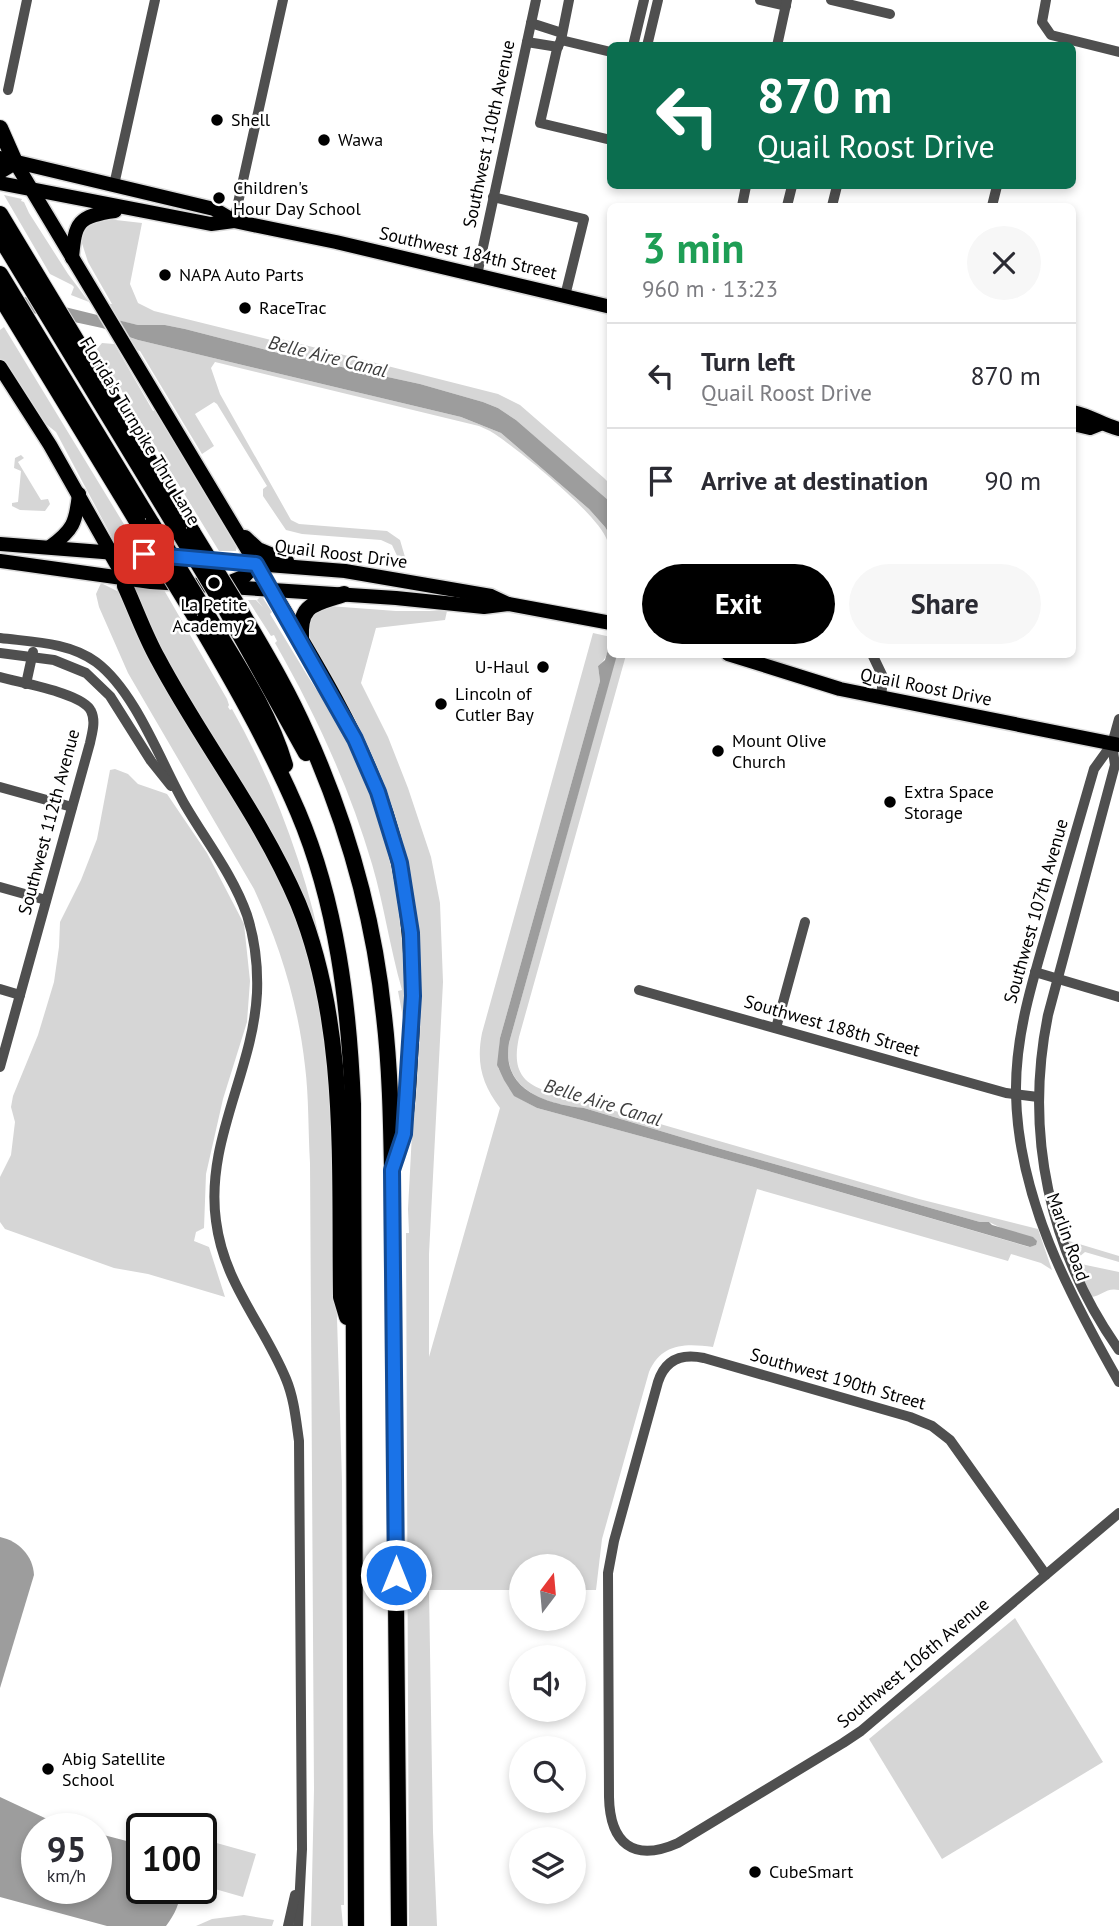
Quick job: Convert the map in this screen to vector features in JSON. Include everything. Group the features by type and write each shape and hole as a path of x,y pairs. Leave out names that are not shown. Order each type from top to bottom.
{"highway":[{"path":"0,128 8,160 0,171"},
{"path":"0,214 29,274 296,710 330,791 358,873 377,959 387,1045 392,1170 399,1926"},
{"path":"0,237 29,274"},
{"path":"0,274 31,335 198,610 255,720 299,814 333,928 347,1016 353,1104 356,1926"},
{"path":"0,296 31,335"},
{"path":"110,551 125,578 125,586 159,660 272,849 295,897 312,943 332,1032 337,1102 341,1297 352,1336"},
{"path":"125,578 142,561 161,555"},
{"path":"256,564 302,641 371,774 393,836 407,898 413,962 412,1020 404,1134 392,1170"},
{"path":"302,641 302,621 309,607 344,594"}],"main road":[{"name":"Southwest 184th Street","path":"8,160 214,209 234,220 607,306"},
{"path":"8,160 33,189 256,564 245,576 216,587"},
{"name":"Southwest 184th Street","path":"0,183 211,225 234,220"},
{"path":"72,258 75,231 83,219 96,213 128,209"},
{"path":"0,367 79,494 110,551"},
{"path":"1076,413 1092,416 1101,424 1119,429"},
{"path":"1076,425 1090,428 1101,424"},
{"path":"50,547 70,531 76,518 79,494"},
{"path":"236,529 262,551 306,568"},
{"name":"Quail Roost Drive","path":"0,544 161,555 375,575 491,596 508,604 607,622"},
{"path":"1,561 26,555 31,546"},
{"name":"Quail Roost Drive","path":"1,561 216,587 344,594 484,607 508,604"},
{"name":"Quail Roost Drive","path":"740,658 801,679 881,698 1116,745"}],"street":[{"path":"8,90 27,0"},
{"path":"114,185 155,0"},
{"path":"234,220 283,0"},
{"name":"Southwest 110th Avenue","path":"477,275 536,0"},
{"path":"569,0 540,123 607,139"},
{"path":"634,42 644,0"},
{"path":"648,42 658,0"},
{"path":"760,0 786,3 778,42"},
{"path":"831,0 891,13"},
{"path":"1046,0 1042,22 1051,35 1119,52"},
{"path":"531,23 560,40"},
{"path":"527,42 560,40 607,51"},
{"path":"493,197 584,219 565,296"},
{"path":"0,638 60,646 86,656 107,672 120,687 161,755 184,802 237,892 250,924 256,955 255,1016 220,1143 215,1172 214,1206 225,1263 237,1290 282,1370 291,1393 297,1424 300,1509 301,1869 298,1926"},
{"path":"0,677 26,684 34,642"},
{"path":"0,653 54,660 79,669 95,681 110,696 151,761 184,802"},
{"path":"79,669 86,656"},
{"path":"874,658 883,677 881,698"},
{"name":"Southwest 112th Avenue","path":"0,1067 92,736 94,718 90,708 75,698 26,684"},
{"path":"110,696 120,687"},
{"name":"Southwest 107th Avenue","path":"1038,1097 1044,1040 1115,765 1119,719"},
{"name":"Southwest 107th Avenue","path":"1016,1093 1020,1041 1035,972 1066,863 1094,769 1116,745"},
{"path":"0,787 72,807"},
{"path":"1066,863 1088,870"},
{"path":"0,887 46,900"},
{"path":"776,1028 806,922"},
{"path":"1035,972 1119,997"},
{"path":"0,989 20,995"},
{"name":"Southwest 188th Street","path":"639,990 1006,1093 1038,1097"},
{"name":"Marlin Road","path":"1016,1093 1023,1153 1051,1247 1071,1295 1119,1382"},
{"name":"Marlin Road","path":"1038,1097 1043,1168 1060,1235 1084,1294 1119,1349"},
{"name":"Southwest 190th Street","path":"640,1850 618,1836 610,1815 607,1583 614,1541 658,1382 663,1369 674,1359 688,1356 704,1358 910,1417 932,1426 954,1446 1046,1575"},
{"name":"Southwest 106th Avenue","path":"640,1850 663,1850 678,1843 861,1731 1119,1513"},
{"path":"288,1926 301,1869"}],"shaded area":[{"path":"4,195 22,199 68,274 89,302 71,295 74,287 72,285 50,274"},
{"path":"107,219 142,223 130,284 138,303 154,311 271,340 281,339 498,394 520,405 604,478 607,481 607,500 516,420 483,402 420,384 286,355 185,329 165,325 138,325 103,316 89,302 112,304 88,262 80,237 90,222"},
{"path":"0,291 138,325 165,325 185,329 286,355 420,384 483,402 516,420 607,499 607,530 589,509 501,433 461,417 138,340 102,328 0,306"},
{"path":"4,327 136,544 115,543 56,432 41,420 0,359 0,330"},
{"path":"116,333 461,417 501,433 589,509 607,530 607,540 588,514 554,481 518,451 479,426 215,362 211,368 220,394 291,520 299,524 387,531 400,540 405,557 399,560 392,545 381,540 302,534 286,530 263,496 263,489 267,486 217,404 214,402 195,414 214,446 202,454 140,351 115,345 237,546 236,551 219,551 98,352 97,349 102,343 114,344"},
{"path":"21,455 24,458 18,462 41,500 48,499 50,504 45,511 20,510 12,506 12,503 18,502 21,471 14,468 15,458"},
{"path":"101,583 119,592 279,871 315,976 329,1062 342,1481 343,1926 311,1926 314,1790 310,1163 307,1090 298,1020 280,953 254,889 128,673 99,607 96,594"},
{"path":"135,587 164,590 248,739 289,832 300,864 325,963 174,678"},
{"path":"260,597 272,612 270,614 316,689 329,700 380,808 408,948 404,1023 398,991 402,990 363,835 342,778 304,696 275,643 277,641 274,635 271,636 248,600 256,600 263,607 257,600"},
{"path":"329,606 396,611 447,611 445,620 376,628 361,683 388,737 408,788 431,857 440,903 443,982 429,1254 429,1357 500,1108 482,1073 482,1033 593,633 607,636 607,653 598,666 600,681 500,1038 498,1068 517,1097 537,1108 754,1167 1029,1247 1036,1245 989,1222 980,1222 584,1108 555,1103 529,1092 519,1083 508,1059 509,1043 615,660 625,658 519,1037 518,1064 524,1077 529,1083 546,1091 919,1199 1038,1229 1052,1270 1041,1263 1011,1254 1008,1261 757,1189 713,1347 693,1345 667,1350 654,1362 649,1372 602,1539 596,1590 586,1590 586,1554 509,1554 509,1590 429,1590 437,1926 409,1926 406,1233 409,1233 415,1076 409,887 306,628 313,611"},
{"path":"607,653 607,658 616,658 509,1043 508,1059 519,1083 529,1092 555,1103 584,1108 980,1222 989,1222 1033,1237 1037,1241 1036,1245 1030,1247 754,1167 537,1108 514,1096 497,1065 500,1038 600,681 598,666 605,660"},
{"path":"110,770 128,774 138,784 167,794 207,853 244,924 250,981 247,1022 223,1099 206,1174 204,1228 196,1232 194,1241 209,1247 225,1297 148,1274 114,1268 5,1229 0,1222 0,1177 11,1155 15,1122 11,1107 13,1096 38,1035 54,982 60,922 97,839"},
{"path":"1066,1240 1119,1256 1119,1262 1085,1252 1079,1257 1081,1264 1119,1272 1119,1290 1091,1297"},
{"path":"0,1537 24,1550 34,1575 0,1688"},
{"path":"1015,1618 1103,1762 942,1859 869,1739"},
{"path":"0,1797 34,1813 21,1813 21,1903 0,1897"},
{"path":"112,1837 126,1841 126,1904 178,1904 166,1926 107,1926 26,1904 112,1904"},
{"path":"217,1843 256,1854 243,1897 217,1890"},
{"path":"244,1915 274,1920 272,1926 196,1926 212,1919"}],"place":[{"name":"Shell","path":"217,120"},
{"name":"Wawa","path":"324,140"},
{"name":"Children's Hour Day School","path":"219,198"},
{"name":"NAPA Auto Parts","path":"165,275"},
{"name":"RaceTrac","path":"245,308"},
{"name":"La Petite Academy 2","path":"214,583"},
{"name":"U-Haul","path":"543,667"},
{"name":"Lincoln of Cutler Bay","path":"441,704"},
{"name":"Mount Olive Church","path":"718,751"},
{"name":"Extra Space Storage","path":"890,802"},
{"name":"Abig Satellite School","path":"48,1769"},
{"name":"CubeSmart","path":"755,1872"}],"route":[{"path":"144,554 256,564 302,641 355,739 390,825 400,863 411,933 413,996 404,1134 392,1170 396,1575"}],"water label":[{"name":"Belle Aire Canal","path":"328,356"},
{"name":"Belle Aire Canal","path":"603,1102"}]}
